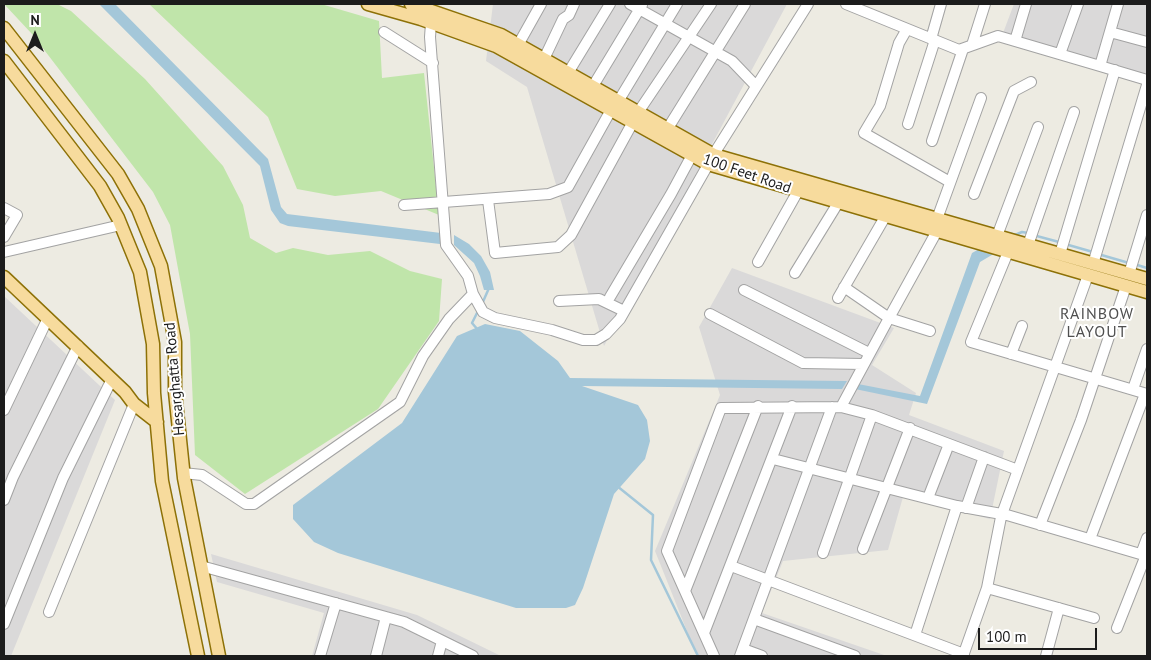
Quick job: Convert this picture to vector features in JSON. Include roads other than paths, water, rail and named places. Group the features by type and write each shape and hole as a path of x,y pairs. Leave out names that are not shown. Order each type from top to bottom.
{"main road":[{"name":"100 Feet Road","path":"368,4 431,23 496,46 615,105 692,155 972,235 1008,252 1027,251 1060,254 1090,269"},
{"name":"100 Feet Road","path":"411,4 501,35 593,86 615,105"},
{"name":"Hesarghatta Road","path":"4,28 118,174 138,209 158,258 175,342 175,392 183,473 220,656"},
{"name":"Hesarghatta Road","path":"4,61 100,186 121,225 140,272 153,344 162,481 198,656"},
{"name":"100 Feet Road","path":"636,117 668,128 711,160 838,203 885,216 937,225"},
{"name":"100 Feet Road","path":"972,235 997,236 1027,251 1128,280 1147,292"},
{"name":"Hesarghatta Road","path":"4,278 78,346 112,379 134,404 157,422"},
{"name":"100 Feet Road","path":"1128,280 1147,279"}],"street":[{"path":"518,45 541,4"},
{"path":"544,59 563,19 569,15 574,4"},
{"path":"568,73 610,4"},
{"path":"404,205 549,194 568,187 615,105 677,4"},
{"path":"488,200 494,254 558,247 571,235 636,117 711,4"},
{"path":"668,128 745,4"},
{"path":"431,23 430,37 446,245 468,276 482,312 495,318 552,330 583,340 596,340 606,334 624,311 711,160 808,4"},
{"path":"846,4 959,50 998,36 1147,80"},
{"path":"908,124 933,40 941,4"},
{"path":"932,140 985,4"},
{"path":"1015,41 1026,4"},
{"path":"1060,54 1078,4"},
{"path":"1100,66 1118,4"},
{"path":"593,86 638,5 732,61 756,86"},
{"path":"907,29 899,43 880,106 864,133 950,182"},
{"path":"384,32 433,63"},
{"path":"1110,32 1147,42"},
{"path":"1060,254 1115,70"},
{"path":"974,194 1014,91 1031,82"},
{"path":"731,566 964,655 987,588 1002,515 1090,269 1147,85"},
{"path":"762,656 741,653 811,468 836,407 851,387 937,225 980,98"},
{"path":"1027,251 1074,112"},
{"path":"997,236 1038,127"},
{"path":"610,297 692,155"},
{"path":"758,262 798,191"},
{"path":"795,273 838,203"},
{"path":"4,208 17,215 4,237"},
{"path":"1040,525 1081,420 1128,280 1147,215"},
{"path":"838,298 885,216"},
{"path":"4,252 121,225"},
{"path":"1008,252 971,342 1146,394 1090,538"},
{"path":"844,287 889,318 930,330"},
{"path":"744,290 869,353"},
{"path":"183,473 202,475 246,504 254,504 400,402 423,356 449,319 474,294"},
{"path":"558,301 599,299 624,311"},
{"path":"710,314 803,363 863,364"},
{"path":"4,410 48,318"},
{"path":"1010,354 1022,326"},
{"path":"4,500 13,477 78,346"},
{"path":"1133,390 1147,349"},
{"path":"4,624 63,478 112,379"},
{"path":"49,612 134,404"},
{"path":"714,656 667,552 721,408 758,406 836,407 872,414 1018,470"},
{"path":"685,591 758,406"},
{"path":"704,633 792,406"},
{"path":"823,553 872,414"},
{"path":"863,549 910,428"},
{"path":"928,498 949,444"},
{"path":"915,635 961,507 984,457"},
{"path":"773,459 961,507 1002,515 1090,538 1145,555"},
{"path":"1117,628 1145,555 1147,538"},
{"path":"201,566 404,622 474,656"},
{"path":"987,588 1094,618"},
{"path":"320,656 336,603"},
{"path":"1046,656 1058,608"},
{"path":"376,656 386,617"},
{"path":"754,619 855,656"},
{"path":"438,656 442,641"}],"water":[{"path":"99,4 115,4 268,159 281,207 287,214 441,233 440,244 288,226 280,223 271,210 260,166"},
{"path":"1010,232 1024,236 980,262 927,404 855,389 858,384 920,396 972,253"},
{"path":"454,235 469,244 481,256 490,272 494,290 484,290 474,263 454,245"},
{"path":"485,324 520,331 558,361 570,378 847,381 842,389 582,386 638,405 647,420 650,441 645,459 614,494 583,588 575,605 566,608 516,608 338,553 314,542 293,519 293,505 402,423 457,336"}],"waterway":[{"path":"1015,235 1022,232 1028,233"},
{"path":"1033,235 1059,242"},
{"path":"1065,244 1093,252"},
{"path":"1098,254 1129,263"},
{"path":"1134,264 1147,268"},
{"path":"482,304 489,288"},
{"path":"478,311 472,323 478,330"},
{"path":"617,486 653,515 651,560 698,656"}],"district":[{"name":"RAINBOW LAYOUT","path":"1097,323"}]}
